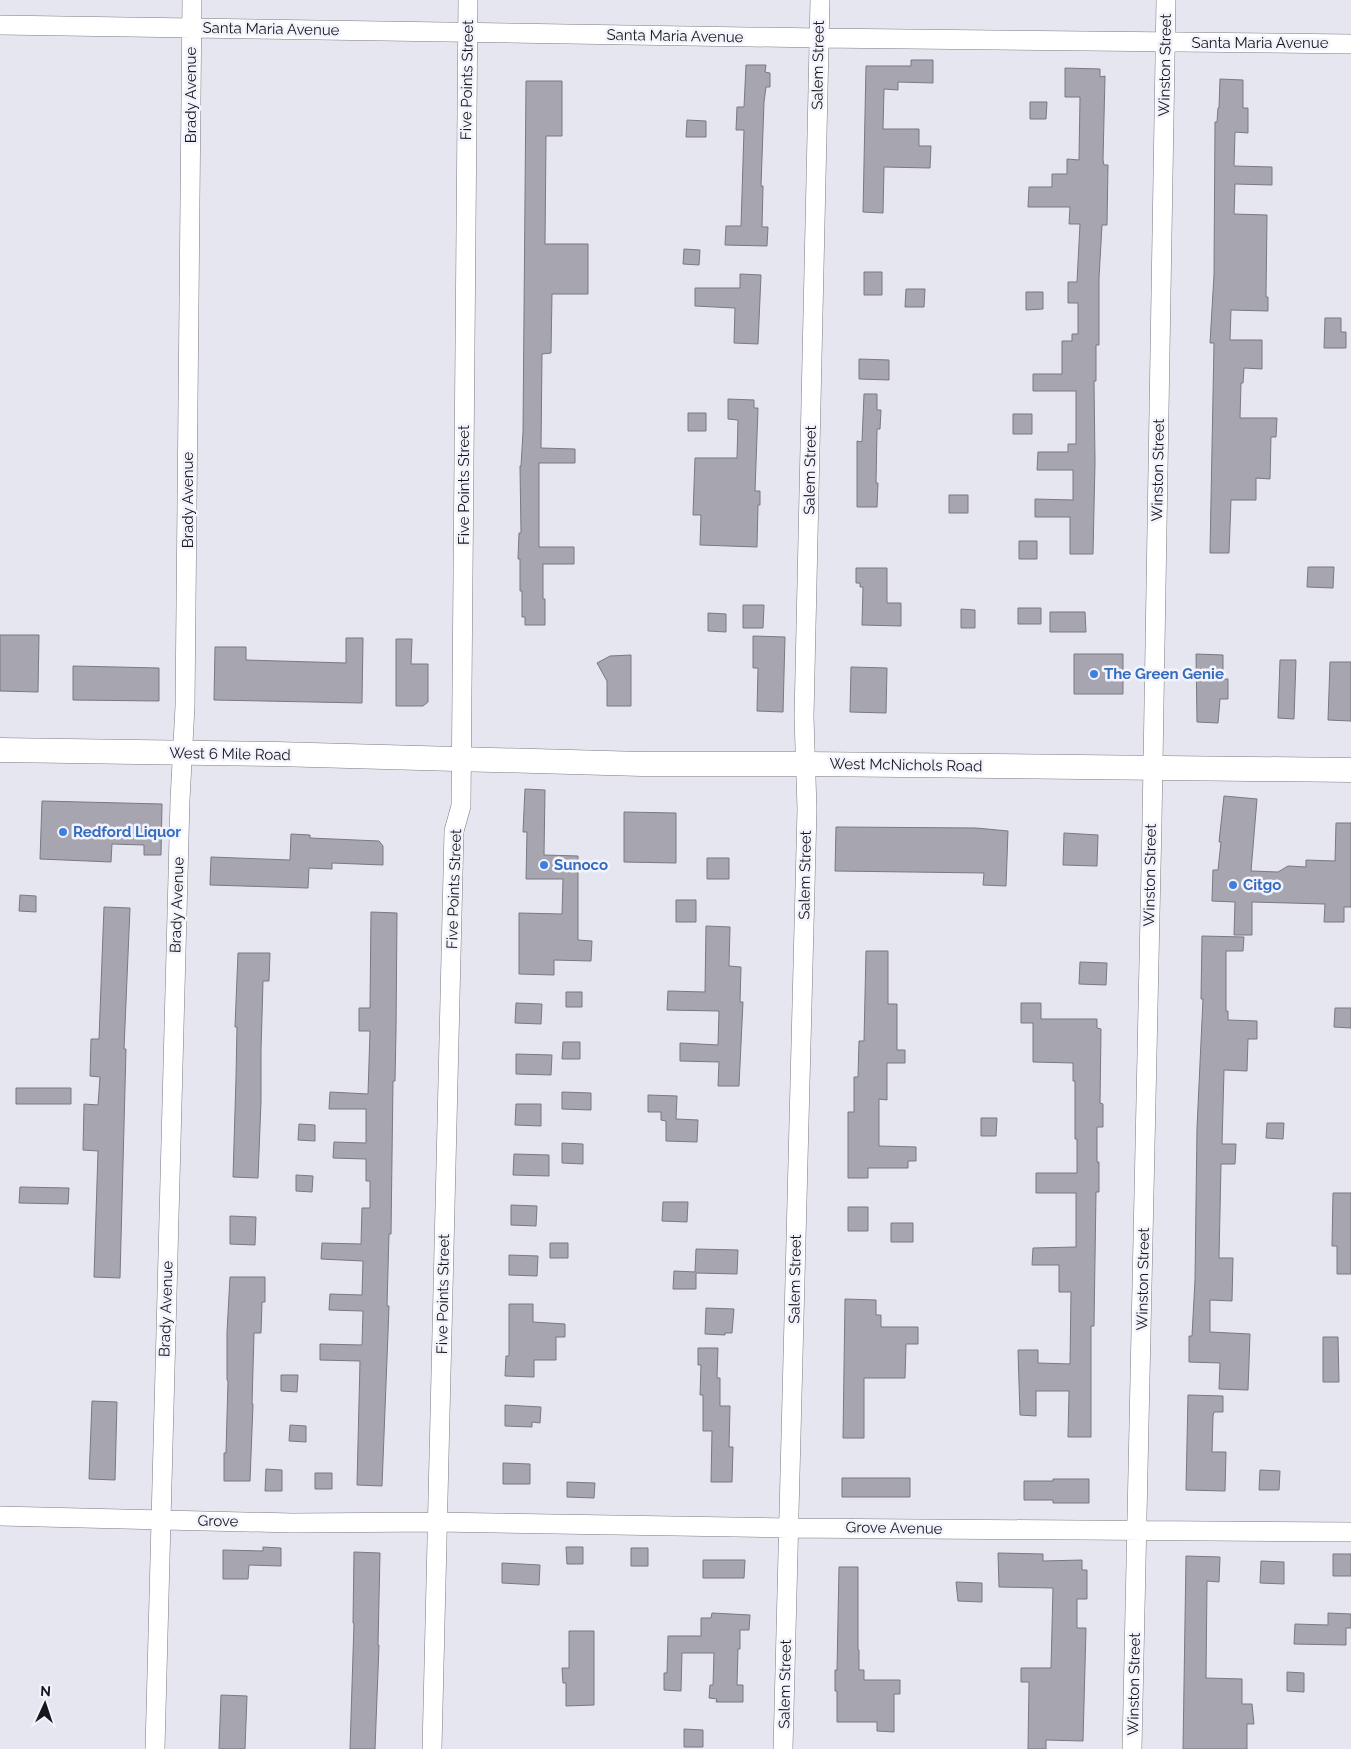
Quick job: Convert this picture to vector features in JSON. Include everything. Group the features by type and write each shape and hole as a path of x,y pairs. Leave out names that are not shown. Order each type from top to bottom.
{"main road":[{"name":"West 6 Mile Road","path":"0,750 460,759"},
{"name":"West McNichols Road","path":"460,759 642,764 1351,770"}],"street":[{"name":"Brady Avenue","path":"156,1749 180,800 187,611 192,0"},
{"name":"Five Points Street","path":"432,1749 454,831 461,806 468,0"},
{"name":"Salem Street","path":"783,1749 807,810 804,717 820,0"},
{"name":"Winston Street","path":"1132,1749 1138,1531 1166,0"},
{"name":"Santa Maria Avenue","path":"0,25 1351,44"},
{"name":"Grove","path":"0,1516 292,1522 437,1522"},
{"name":"Grove Avenue","path":"437,1522 789,1528 1351,1532"}],"building":[{"path":"911,60 933,60 933,83 898,82 898,90 884,89 883,129 919,129 919,146 931,146 930,168 884,167 883,213 863,212 866,66 911,66"},
{"path":"746,65 766,65 765,72 770,73 770,87 766,87 764,102 761,186 763,186 762,227 768,227 767,246 725,245 726,226 741,226 744,130 736,130 737,107 744,107"},
{"path":"1065,68 1100,69 1100,77 1105,76 1103,160 1104,165 1108,165 1107,225 1102,225 1099,278 1099,345 1096,345 1096,381 1094,381 1093,554 1070,554 1070,517 1035,517 1035,499 1073,500 1073,470 1037,470 1038,452 1068,452 1068,444 1076,444 1076,391 1033,391 1033,374 1062,374 1062,341 1072,341 1072,334 1078,334 1078,303 1068,303 1068,282 1077,282 1080,224 1069,224 1070,207 1028,207 1029,187 1052,187 1052,174 1067,174 1067,159 1079,160 1080,97 1065,97"},
{"path":"1220,79 1243,80 1243,108 1248,108 1248,133 1235,132 1234,166 1272,167 1272,185 1235,184 1234,214 1267,215 1266,297 1268,297 1268,311 1231,310 1230,340 1262,340 1262,369 1244,368 1243,383 1241,383 1240,418 1277,418 1276,437 1271,437 1270,479 1256,478 1256,500 1231,500 1229,553 1210,553 1214,343 1210,343 1214,275 1215,122 1217,122 1219,108"},
{"path":"526,81 562,81 562,136 546,136 545,244 588,244 588,294 552,294 551,353 542,354 541,448 575,449 575,463 539,463 539,547 574,547 574,564 543,564 545,625 525,625 525,617 522,617 520,559 518,559 519,533 521,533 520,466 523,432"},
{"path":"1030,102 1047,102 1046,119 1030,119"},
{"path":"687,120 706,121 706,137 686,137"},
{"path":"684,249 700,250 699,265 683,264"},
{"path":"864,272 882,272 882,295 864,295"},
{"path":"740,274 761,275 758,344 734,343 735,308 695,306 695,288 740,288"},
{"path":"906,289 925,289 924,307 905,307"},
{"path":"1026,292 1043,292 1043,309 1026,310"},
{"path":"1325,318 1341,318 1341,332 1346,332 1346,348 1324,348"},
{"path":"859,359 889,360 889,380 859,379"},
{"path":"864,394 877,394 877,410 881,410 880,429 877,429 877,507 857,507 857,441 862,442"},
{"path":"728,399 754,400 754,408 758,408 755,491 760,491 760,505 758,505 757,547 700,545 701,515 693,515 695,458 737,458 738,420 728,419"},
{"path":"688,413 706,413 706,431 688,431"},
{"path":"1013,414 1032,414 1032,434 1013,434"},
{"path":"949,495 968,495 968,513 949,513"},
{"path":"1019,541 1037,541 1037,559 1019,559"},
{"path":"1308,567 1334,567 1333,588 1307,587"},
{"path":"856,568 887,568 887,603 901,603 901,626 862,625 863,587 860,587 860,583 856,583"},
{"path":"743,605 764,605 763,628 743,628"},
{"path":"1018,608 1041,608 1041,624 1018,624"},
{"path":"961,609 975,610 975,628 961,628"},
{"path":"1050,612 1085,612 1086,632 1050,632"},
{"path":"708,613 726,614 726,632 708,631"},
{"path":"0,635 39,635 38,692 0,691"},
{"path":"753,636 785,637 783,712 757,711 758,668 753,668"},
{"path":"346,638 363,638 362,703 214,700 215,647 246,647 246,660 346,663"},
{"path":"396,639 412,639 411,664 428,664 428,702 423,706 396,706"},
{"path":"1074,654 1123,654 1123,694 1074,694"},
{"path":"1196,654 1223,655 1223,679 1228,679 1228,699 1220,699 1218,723 1197,722"},
{"path":"631,655 631,706 607,706 607,681 597,663 610,656"},
{"path":"1280,660 1296,660 1294,719 1278,718"},
{"path":"1330,662 1351,662 1351,721 1328,720"},
{"path":"73,666 159,668 159,701 73,700"},
{"path":"851,667 887,668 886,713 850,712"},
{"path":"525,789 545,790 544,855 578,856 578,940 592,941 591,961 554,960 554,975 519,974 519,913 562,914 563,879 526,879 527,832 523,832"},
{"path":"1224,796 1257,799 1251,871 1278,872 1288,866 1306,867 1306,860 1335,861 1336,823 1351,823 1351,907 1344,907 1344,922 1324,922 1325,904 1252,902 1252,935 1234,935 1235,902 1212,901 1213,870 1218,870"},
{"path":"42,801 162,804 161,855 144,855 144,845 112,844 111,862 40,859"},
{"path":"624,812 676,813 676,863 624,862"},
{"path":"836,827 976,828 1008,831 1006,886 983,885 984,873 835,871"},
{"path":"1064,833 1098,835 1097,866 1063,865"},
{"path":"291,834 310,835 310,838 379,841 383,846 383,865 332,863 332,869 309,868 308,888 210,885 211,857 290,860"},
{"path":"707,858 729,858 729,879 707,879"},
{"path":"20,895 36,896 36,912 19,911"},
{"path":"676,900 696,900 696,922 676,922"},
{"path":"104,907 130,908 124,1049 126,1049 120,1278 94,1277 98,1151 83,1150 84,1104 98,1105 100,1077 90,1076 91,1039 99,1039"},
{"path":"371,912 397,913 391,1234 389,1234 387,1306 389,1306 382,1486 357,1485 360,1361 320,1360 320,1344 362,1345 363,1311 329,1310 330,1294 362,1295 363,1261 321,1259 322,1243 361,1244 362,1208 370,1208 370,1181 366,1181 366,1159 333,1158 334,1142 366,1143 366,1109 329,1109 330,1092 368,1094 370,1031 359,1031 359,1008 370,1008"},
{"path":"706,926 730,927 729,966 741,967 740,1002 743,1002 739,1086 718,1086 719,1062 680,1061 680,1043 718,1045 719,1011 667,1010 668,991 705,992"},
{"path":"1202,936 1244,937 1243,951 1226,951 1226,1011 1228,1011 1228,1020 1257,1021 1257,1039 1248,1039 1247,1071 1224,1070 1222,1144 1236,1144 1235,1164 1221,1164 1219,1258 1233,1258 1232,1301 1210,1300 1210,1332 1250,1334 1248,1390 1219,1389 1220,1363 1189,1362 1189,1336 1192,1336 1195,1280 1197,1128 1203,999 1201,999"},
{"path":"866,951 888,951 888,1004 897,1004 897,1050 905,1050 905,1063 887,1063 887,1100 879,1099 879,1146 916,1147 916,1161 908,1161 908,1168 868,1168 868,1178 848,1178 848,1112 854,1112 854,1077 858,1077 859,1041 864,1041"},
{"path":"238,953 270,953 269,981 263,981 258,1178 233,1177"},
{"path":"1080,962 1107,963 1106,985 1079,984"},
{"path":"566,992 582,992 582,1007 566,1007"},
{"path":"516,1003 542,1004 541,1024 515,1023"},
{"path":"1021,1003 1041,1003 1041,1019 1097,1019 1097,1028 1101,1029 1100,1103 1103,1104 1103,1127 1097,1127 1099,1192 1096,1192 1094,1326 1091,1326 1091,1437 1068,1437 1069,1391 1036,1391 1036,1416 1020,1415 1018,1350 1038,1350 1038,1363 1070,1364 1071,1292 1059,1292 1059,1265 1032,1265 1033,1248 1076,1247 1076,1193 1036,1193 1036,1173 1077,1173 1073,1063 1033,1062 1033,1023 1021,1023"},
{"path":"1335,1008 1351,1008 1351,1028 1334,1027"},
{"path":"563,1042 580,1042 580,1059 562,1059"},
{"path":"516,1054 552,1055 551,1075 516,1074"},
{"path":"16,1088 71,1088 71,1104 16,1104"},
{"path":"562,1092 591,1093 591,1110 562,1109"},
{"path":"648,1095 677,1096 676,1119 698,1120 697,1142 666,1141 666,1121 661,1120 661,1112 648,1112"},
{"path":"516,1104 541,1104 541,1126 515,1125"},
{"path":"981,1118 997,1118 996,1136 981,1136"},
{"path":"1267,1123 1284,1123 1283,1139 1266,1138"},
{"path":"299,1124 315,1125 315,1141 298,1140"},
{"path":"562,1143 583,1144 583,1164 562,1163"},
{"path":"514,1154 549,1155 549,1176 513,1175"},
{"path":"296,1175 313,1176 312,1192 296,1191"},
{"path":"20,1187 69,1188 68,1204 19,1203"},
{"path":"1333,1193 1351,1193 1351,1274 1337,1274 1337,1246 1332,1246"},
{"path":"663,1202 688,1202 687,1222 662,1221"},
{"path":"511,1205 537,1206 536,1226 511,1225"},
{"path":"848,1207 868,1207 868,1231 848,1231"},
{"path":"230,1216 256,1217 255,1245 230,1244"},
{"path":"891,1223 913,1223 913,1242 891,1242"},
{"path":"550,1243 568,1243 568,1258 550,1258"},
{"path":"696,1249 738,1250 737,1274 696,1273 696,1289 673,1289 674,1271 695,1272"},
{"path":"509,1255 538,1256 537,1276 509,1275"},
{"path":"230,1277 265,1277 265,1302 262,1302 261,1333 254,1333 250,1481 224,1481"},
{"path":"845,1299 876,1300 876,1315 881,1315 881,1327 918,1327 918,1344 906,1344 905,1378 864,1378 864,1438 843,1438"},
{"path":"509,1304 533,1304 533,1322 565,1324 565,1337 556,1337 556,1360 534,1360 534,1377 505,1376 506,1356 509,1356"},
{"path":"706,1308 734,1309 732,1333 725,1333 725,1335 705,1334"},
{"path":"1323,1337 1338,1337 1339,1382 1323,1382"},
{"path":"698,1348 718,1348 717,1378 720,1378 720,1406 730,1406 729,1447 733,1447 732,1482 711,1482 712,1431 703,1431 703,1395 700,1395 701,1365 698,1365"},
{"path":"281,1375 298,1375 297,1392 281,1391"},
{"path":"1188,1395 1223,1396 1223,1412 1214,1412 1213,1416 1212,1452 1226,1452 1225,1491 1186,1490"},
{"path":"92,1401 117,1402 115,1480 89,1479"},
{"path":"505,1405 541,1407 540,1423 532,1422 532,1427 505,1426"},
{"path":"290,1425 306,1426 306,1442 289,1441"},
{"path":"503,1463 530,1464 530,1484 503,1484"},
{"path":"266,1469 282,1470 282,1491 265,1491"},
{"path":"1260,1470 1280,1471 1279,1490 1259,1490"},
{"path":"315,1473 332,1473 332,1489 315,1489"},
{"path":"842,1478 910,1478 910,1497 842,1497"},
{"path":"1053,1479 1089,1479 1089,1503 1053,1503 1053,1500 1024,1500 1024,1481 1053,1481"},
{"path":"567,1482 595,1483 594,1498 567,1497"},
{"path":"263,1547 281,1548 281,1566 249,1565 248,1579 223,1579 223,1550 263,1551"},
{"path":"566,1547 583,1547 583,1564 567,1564"},
{"path":"631,1548 648,1548 648,1566 631,1566"},
{"path":"354,1552 380,1553 375,1749 350,1749"},
{"path":"998,1553 1043,1554 1043,1561 1082,1560 1082,1570 1087,1570 1087,1599 1077,1599 1077,1628 1086,1628 1083,1741 1046,1740 1046,1749 1028,1749 1029,1682 1021,1682 1021,1668 1051,1668 1053,1588 999,1587"},
{"path":"1333,1554 1351,1554 1351,1576 1333,1576"},
{"path":"1186,1556 1220,1557 1219,1582 1207,1581 1206,1678 1242,1679 1242,1704 1252,1704 1254,1724 1247,1724 1247,1749 1183,1749"},
{"path":"703,1560 745,1560 744,1578 703,1578"},
{"path":"1261,1561 1284,1562 1284,1584 1260,1583"},
{"path":"502,1563 540,1565 539,1585 502,1583"},
{"path":"839,1567 858,1567 859,1670 864,1670 864,1680 900,1680 900,1694 894,1694 894,1732 877,1731 877,1722 837,1722 835,1670 837,1670"},
{"path":"956,1582 982,1583 982,1602 958,1601"},
{"path":"712,1613 750,1615 749,1630 740,1630 740,1649 738,1649 737,1685 743,1685 743,1702 716,1702 717,1699 709,1698 710,1685 713,1685 714,1653 682,1653 681,1691 664,1690 664,1673 667,1673 668,1636 701,1636 701,1618 711,1618"},
{"path":"1328,1613 1351,1614 1351,1628 1346,1628 1346,1645 1294,1644 1295,1624 1328,1625"},
{"path":"569,1631 594,1631 594,1705 566,1706 566,1683 563,1683 562,1668 569,1668"},
{"path":"1287,1672 1304,1673 1304,1692 1287,1691"},
{"path":"221,1695 247,1696 245,1749 219,1749"},
{"path":"684,1729 703,1730 703,1747 684,1747"}],"place":[{"name":"The Green Genie","path":"1094,674"},
{"name":"Redford Liquor","path":"63,832"},
{"name":"Sunoco","path":"544,865"},
{"name":"Citgo","path":"1233,885"}]}
